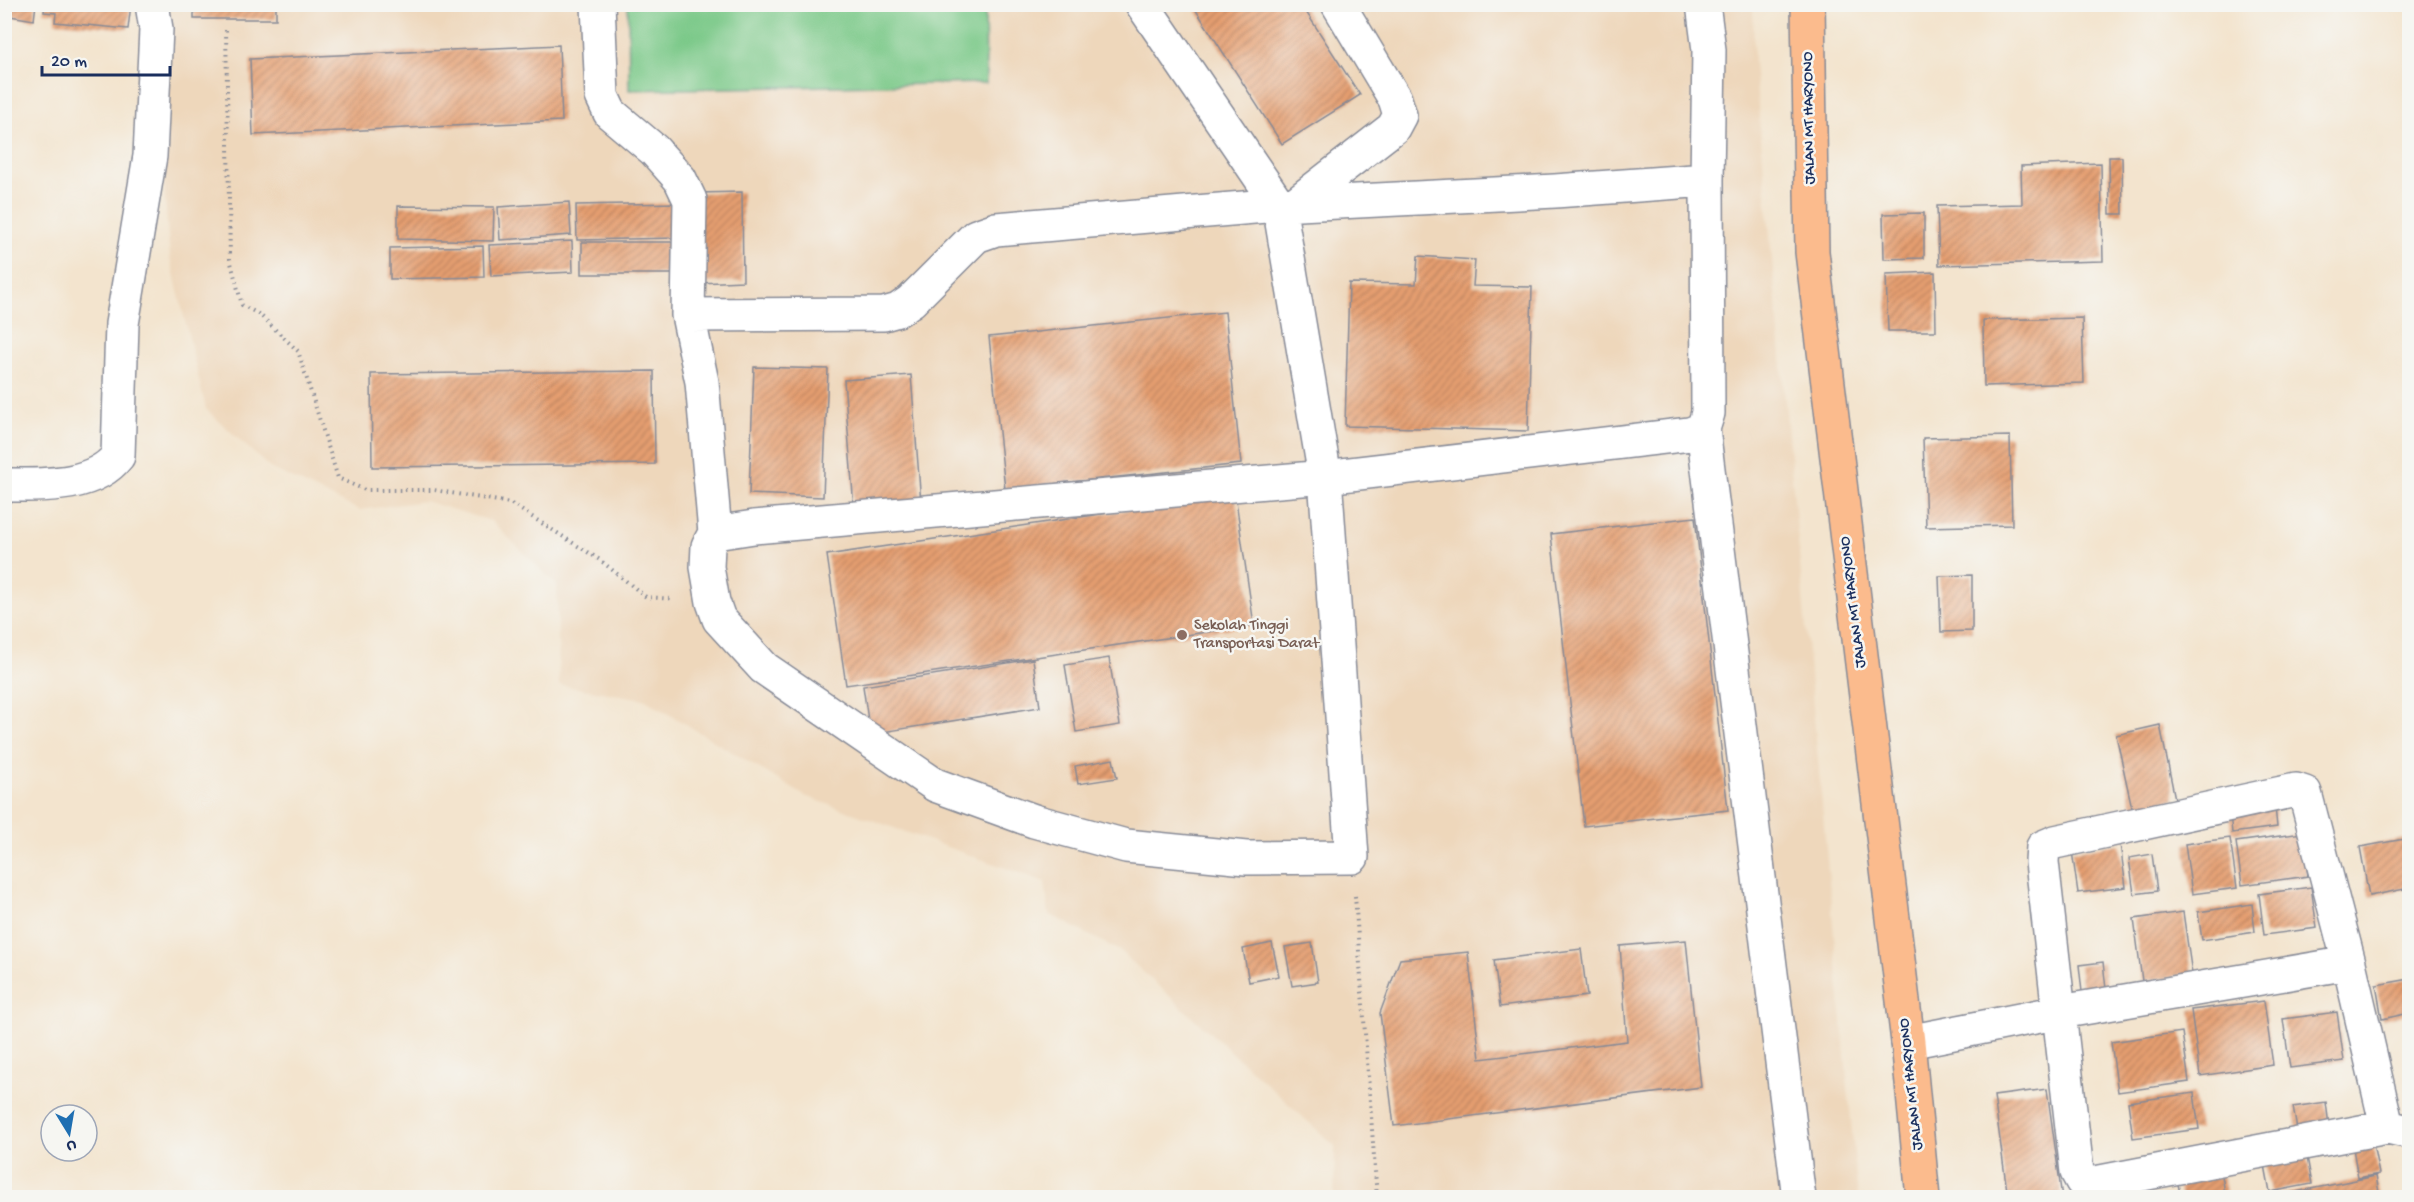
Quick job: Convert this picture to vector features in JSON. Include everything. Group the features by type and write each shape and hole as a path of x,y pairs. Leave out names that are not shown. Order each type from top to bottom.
{"main road":[{"name":"JALAN MT HARYONO","path":"1808,4 1812,252 1908,1042 1923,1197"}],"street":[{"path":"4,485 84,480 100,474 118,456 122,324 150,156 156,29 152,4"},
{"path":"598,4 602,96 610,113 654,150 680,179 690,200 688,315 702,382 715,534 708,546 707,567 713,602 719,619 764,668 935,785 1034,821 1126,846 1246,858 1352,857 1325,477 1287,205 1142,4"},
{"path":"1287,205 1393,128 1400,115 1395,99 1338,4"},
{"path":"1703,4 1709,50 1708,413 1703,429 1799,1197"},
{"path":"688,315 884,314 898,310 911,301 976,236 996,230 1287,205 1555,192 1707,180"},
{"path":"715,534 754,527 1325,477 1690,434 1703,429"},
{"path":"2296,790 2305,793 2309,800 2349,963 2398,1129 2090,1184 2082,1181 2077,1172 2042,862 2043,847 2055,842 2296,790"},
{"path":"1908,1042 2060,1012 2349,963"}],"path":[{"path":"226,30 230,259 233,271 242,305 260,315 298,351 338,478 365,490 434,490 510,503 600,560 646,597 713,602"},
{"path":"1352,857 1377,1197"}],"shaded area":[{"name":"Sekolah Tinggi Transportasi Darat","path":"148,5 1753,5 1754,62 1858,1197 1334,1197 1335,1146 1120,951 1049,914 1045,882 805,796 644,699 559,685 557,585 491,521 425,501 359,510 270,468 206,409 170,257"}],"green space":[{"path":"628,5 985,5 986,83 629,90"}],"building":[{"path":"4,4 36,4 34,20 4,15"},
{"path":"45,4 131,4 128,29 55,22 56,13 44,12"},
{"path":"194,4 276,4 276,19 194,19"},
{"path":"1192,4 1301,4 1360,95 1282,144"},
{"path":"559,45 562,121 253,135 250,59"},
{"path":"2109,157 2122,157 2123,214 2110,214"},
{"path":"2101,163 2103,261 1939,265 1937,206 2022,204 2021,166"},
{"path":"742,192 743,281 699,283 697,193"},
{"path":"569,202 571,235 500,240 498,207"},
{"path":"678,203 679,238 577,240 576,205"},
{"path":"398,206 494,207 493,241 398,239"},
{"path":"1924,213 1924,258 1884,259 1883,214"},
{"path":"572,241 573,272 491,276 489,245"},
{"path":"582,242 680,242 680,274 582,274"},
{"path":"483,246 484,277 390,279 390,248"},
{"path":"1418,256 1475,260 1473,286 1532,287 1528,431 1345,426 1349,283 1416,284"},
{"path":"1935,272 1936,331 1888,331 1886,274"},
{"path":"1225,312 1241,464 1005,489 989,337"},
{"path":"2082,318 2084,383 1984,386 1983,320"},
{"path":"754,367 828,369 823,497 749,494"},
{"path":"654,371 655,464 372,467 371,374"},
{"path":"911,375 921,503 854,508 844,380"},
{"path":"2010,436 2012,525 1926,527 1923,438"},
{"path":"1235,494 1254,625 846,685 827,555"},
{"path":"1695,517 1728,810 1584,826 1551,534"},
{"path":"1972,575 1972,631 1941,632 1939,576"},
{"path":"1109,658 1120,725 1076,732 1065,665"},
{"path":"1033,659 1040,707 870,734 863,686"},
{"path":"2160,725 2175,799 2132,808 2116,735"},
{"path":"1113,759 1117,778 1078,784 1075,766"},
{"path":"2275,807 2277,827 2232,833 2230,813"},
{"path":"2302,833 2308,876 2242,885 2236,842"},
{"path":"2230,838 2237,888 2192,894 2185,844"},
{"path":"2410,838 2410,888 2369,896 2360,847"},
{"path":"2120,844 2126,887 2078,893 2072,851"},
{"path":"2152,854 2157,891 2134,894 2129,858"},
{"path":"2311,887 2317,928 2264,935 2259,894"},
{"path":"2252,904 2255,932 2202,940 2198,912"},
{"path":"2183,912 2192,974 2142,981 2134,919"},
{"path":"1686,940 1701,1087 1394,1126 1380,1013 1400,959 1468,952 1480,1059 1627,1041 1620,946"},
{"path":"1272,943 1279,976 1249,982 1243,949"},
{"path":"1312,943 1318,982 1292,986 1285,947"},
{"path":"1581,949 1587,996 1500,1007 1494,960"},
{"path":"2103,962 2106,989 2082,992 2079,965"},
{"path":"2410,979 2410,1013 2382,1019 2376,985"},
{"path":"2264,1001 2273,1065 2200,1076 2191,1010"},
{"path":"2337,1012 2344,1061 2290,1068 2283,1019"},
{"path":"2182,1032 2189,1082 2118,1092 2111,1042"},
{"path":"2047,1089 2062,1198 2008,1198 1994,1096"},
{"path":"2194,1093 2199,1129 2133,1138 2128,1102"},
{"path":"2326,1102 2329,1126 2297,1130 2293,1107"},
{"path":"2373,1144 2379,1174 2358,1178 2353,1148"},
{"path":"2307,1157 2312,1184 2270,1192 2265,1165"},
{"path":"2222,1176 2226,1198 2181,1198 2178,1184"},
{"path":"2376,1176 2380,1198 2275,1198 2275,1196"}],"place":[{"name":"Sekolah Tinggi Transportasi Darat","path":"1182,635"}]}
